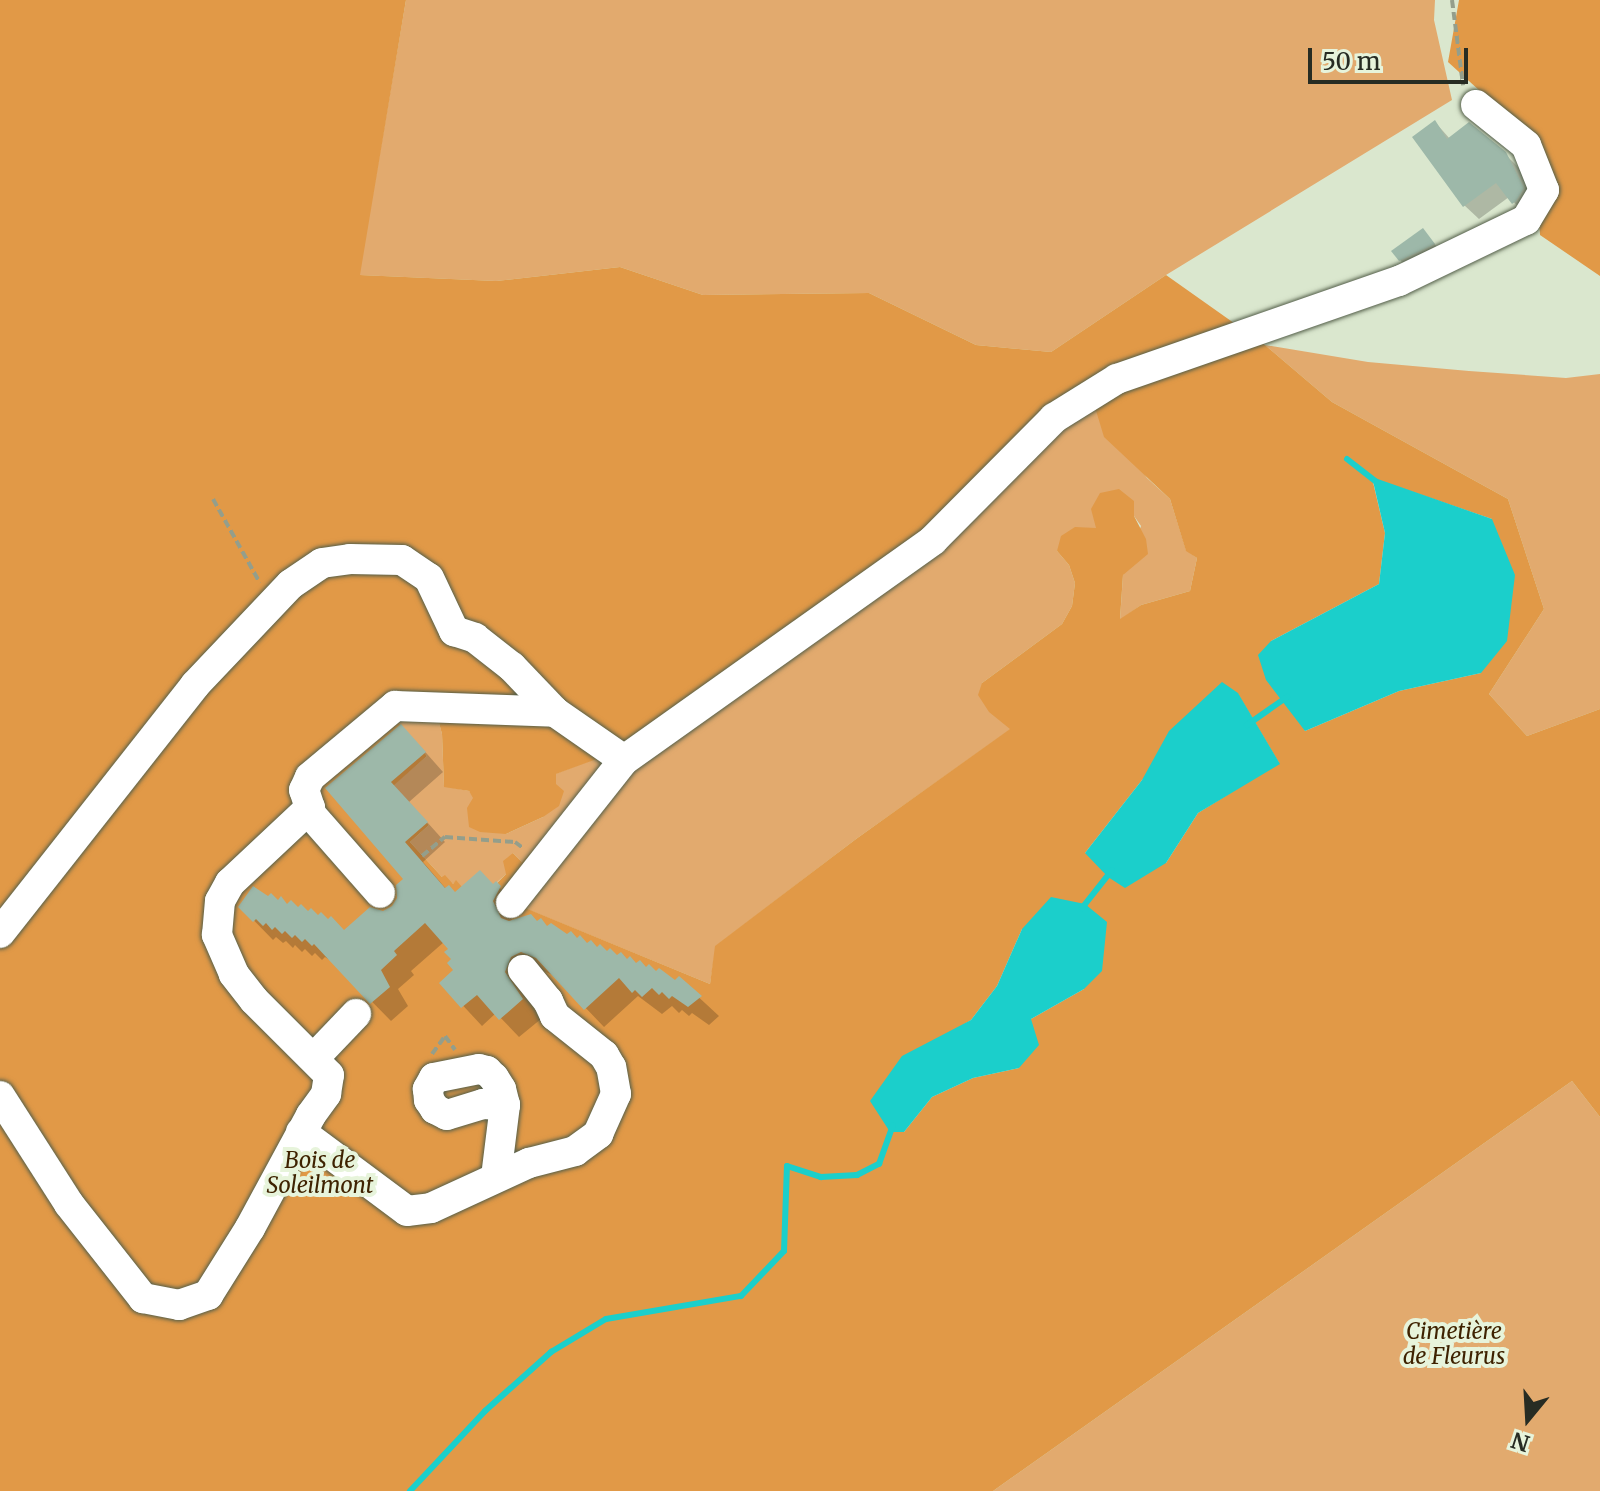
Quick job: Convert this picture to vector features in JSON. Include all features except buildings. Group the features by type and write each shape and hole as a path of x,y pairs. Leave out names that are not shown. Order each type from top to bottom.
{"lane":[{"path":"511,903 624,760 933,540 1054,418 1117,379 1399,281 1526,220 1544,190 1526,145 1476,105"},
{"path":"0,933 195,685 291,584 322,563 350,559 402,560 429,578 454,631 475,638 512,667 555,712 624,760"},
{"path":"0,1096 69,1204 104,1253 143,1298 179,1305 208,1295 326,1094 329,1075 254,1000 234,974 217,935 220,901 230,883 308,811 310,808 304,790 310,777 395,706 555,712"},
{"path":"308,811 380,893"},
{"path":"301,1132 407,1211 431,1208 529,1163 575,1151 598,1134 616,1094 604,1055 555,1016 548,1001 523,970"},
{"path":"314,1058 356,1014"},
{"path":"496,1177 505,1105"}],"path":[{"path":"1452,0 1463,85 1476,105"},
{"path":"213,499 273,606"},
{"path":"422,856 445,837 515,842 543,862"}],"green space":[{"name":"Bois de Soleilmont","path":"0,0 406,0 360,275 496,281 620,267 703,295 869,293 976,345 1051,352 1166,275 1265,345 1332,402 1508,499 1544,609 1489,694 1527,736 1600,709 1600,1117 1572,1081 993,1491 0,1491","holes":["1094,404 1104,437 1170,499 1186,551 1197,558 1190,591 1141,605 1120,619 1123,575 1148,554 1146,539 1134,516 1134,501 1119,489 1100,493 1091,509 1096,528 1075,527 1061,536 1057,551 1069,565 1075,583 1072,606 1062,624 982,683 978,695 989,712 1010,729 856,839 715,946 710,984 518,905 627,770","1372,478 1492,519 1481,673 1399,691 1305,731 1271,641 1379,584 1385,533","1238,694 1279,763 1198,813 1166,863 1085,853 1142,780","435,708 442,734 444,787 469,791 473,798 467,808 469,827 480,832 506,834 559,806 564,791 556,784 556,774 613,753 542,854 533,850 522,862 513,853 503,861 506,874 494,886 462,887 456,880 453,884 445,875 442,877 410,842 429,825 393,786 427,756 395,718","1022,929 1084,989 1031,1019 1019,1068 973,1078 932,1097 904,1132 890,1132 942,1038 971,1020 997,986"]},
{"path":"406,0 1435,0 1434,20 1452,100 1166,275 1051,352 976,345 869,293 703,295 620,267 496,281 359,275"},
{"path":"1459,0 1600,0 1600,276 1540,235 1534,140 1448,62"},
{"path":"1265,345 1368,362 1469,371 1566,378 1600,374 1600,709 1527,736 1489,694 1544,609 1508,499 1332,402"},
{"path":"1094,403 1147,478 1170,499 1186,550 1197,558 1190,591 1141,605 1120,620 1123,575 1141,526 1134,516 1097,528 1057,551 1069,565 1075,583 1072,606 1062,624 982,683 1011,729 856,839 716,946 710,984 517,905 609,790 1044,437"},
{"path":"435,707 442,734 444,786 469,791 506,834 543,817 556,784 555,774 613,752 542,855 522,862 513,853 506,874 493,886 462,888 456,881 453,884 442,877 410,842 429,825 392,786 427,756 394,717"},
{"name":"Cimetière de Fleurus","path":"1572,1081 1600,1117 1600,1491 993,1491"}],"water":[{"path":"1372,477 1492,519 1515,575 1507,641 1481,673 1399,691 1305,731 1266,680 1258,655 1271,641 1379,584 1385,533"},
{"path":"1222,682 1238,693 1280,764 1198,813 1166,863 1125,888 1108,877 1085,853 1142,780 1169,731"},
{"path":"1051,897 1085,904 1107,922 1102,971 1084,989 1031,1019 1039,1045 1019,1068 973,1078 932,1097 904,1132 890,1132 870,1101 902,1056 971,1020 997,986 1022,929"}],"waterway":[{"path":"1347,459 1375,481"},
{"path":"1247,725 1287,697"},
{"path":"1082,908 1112,870"},
{"path":"410,1491 485,1411 551,1352 606,1319 741,1296 784,1251 787,1166 821,1177 857,1175 879,1164 893,1125"}]}
